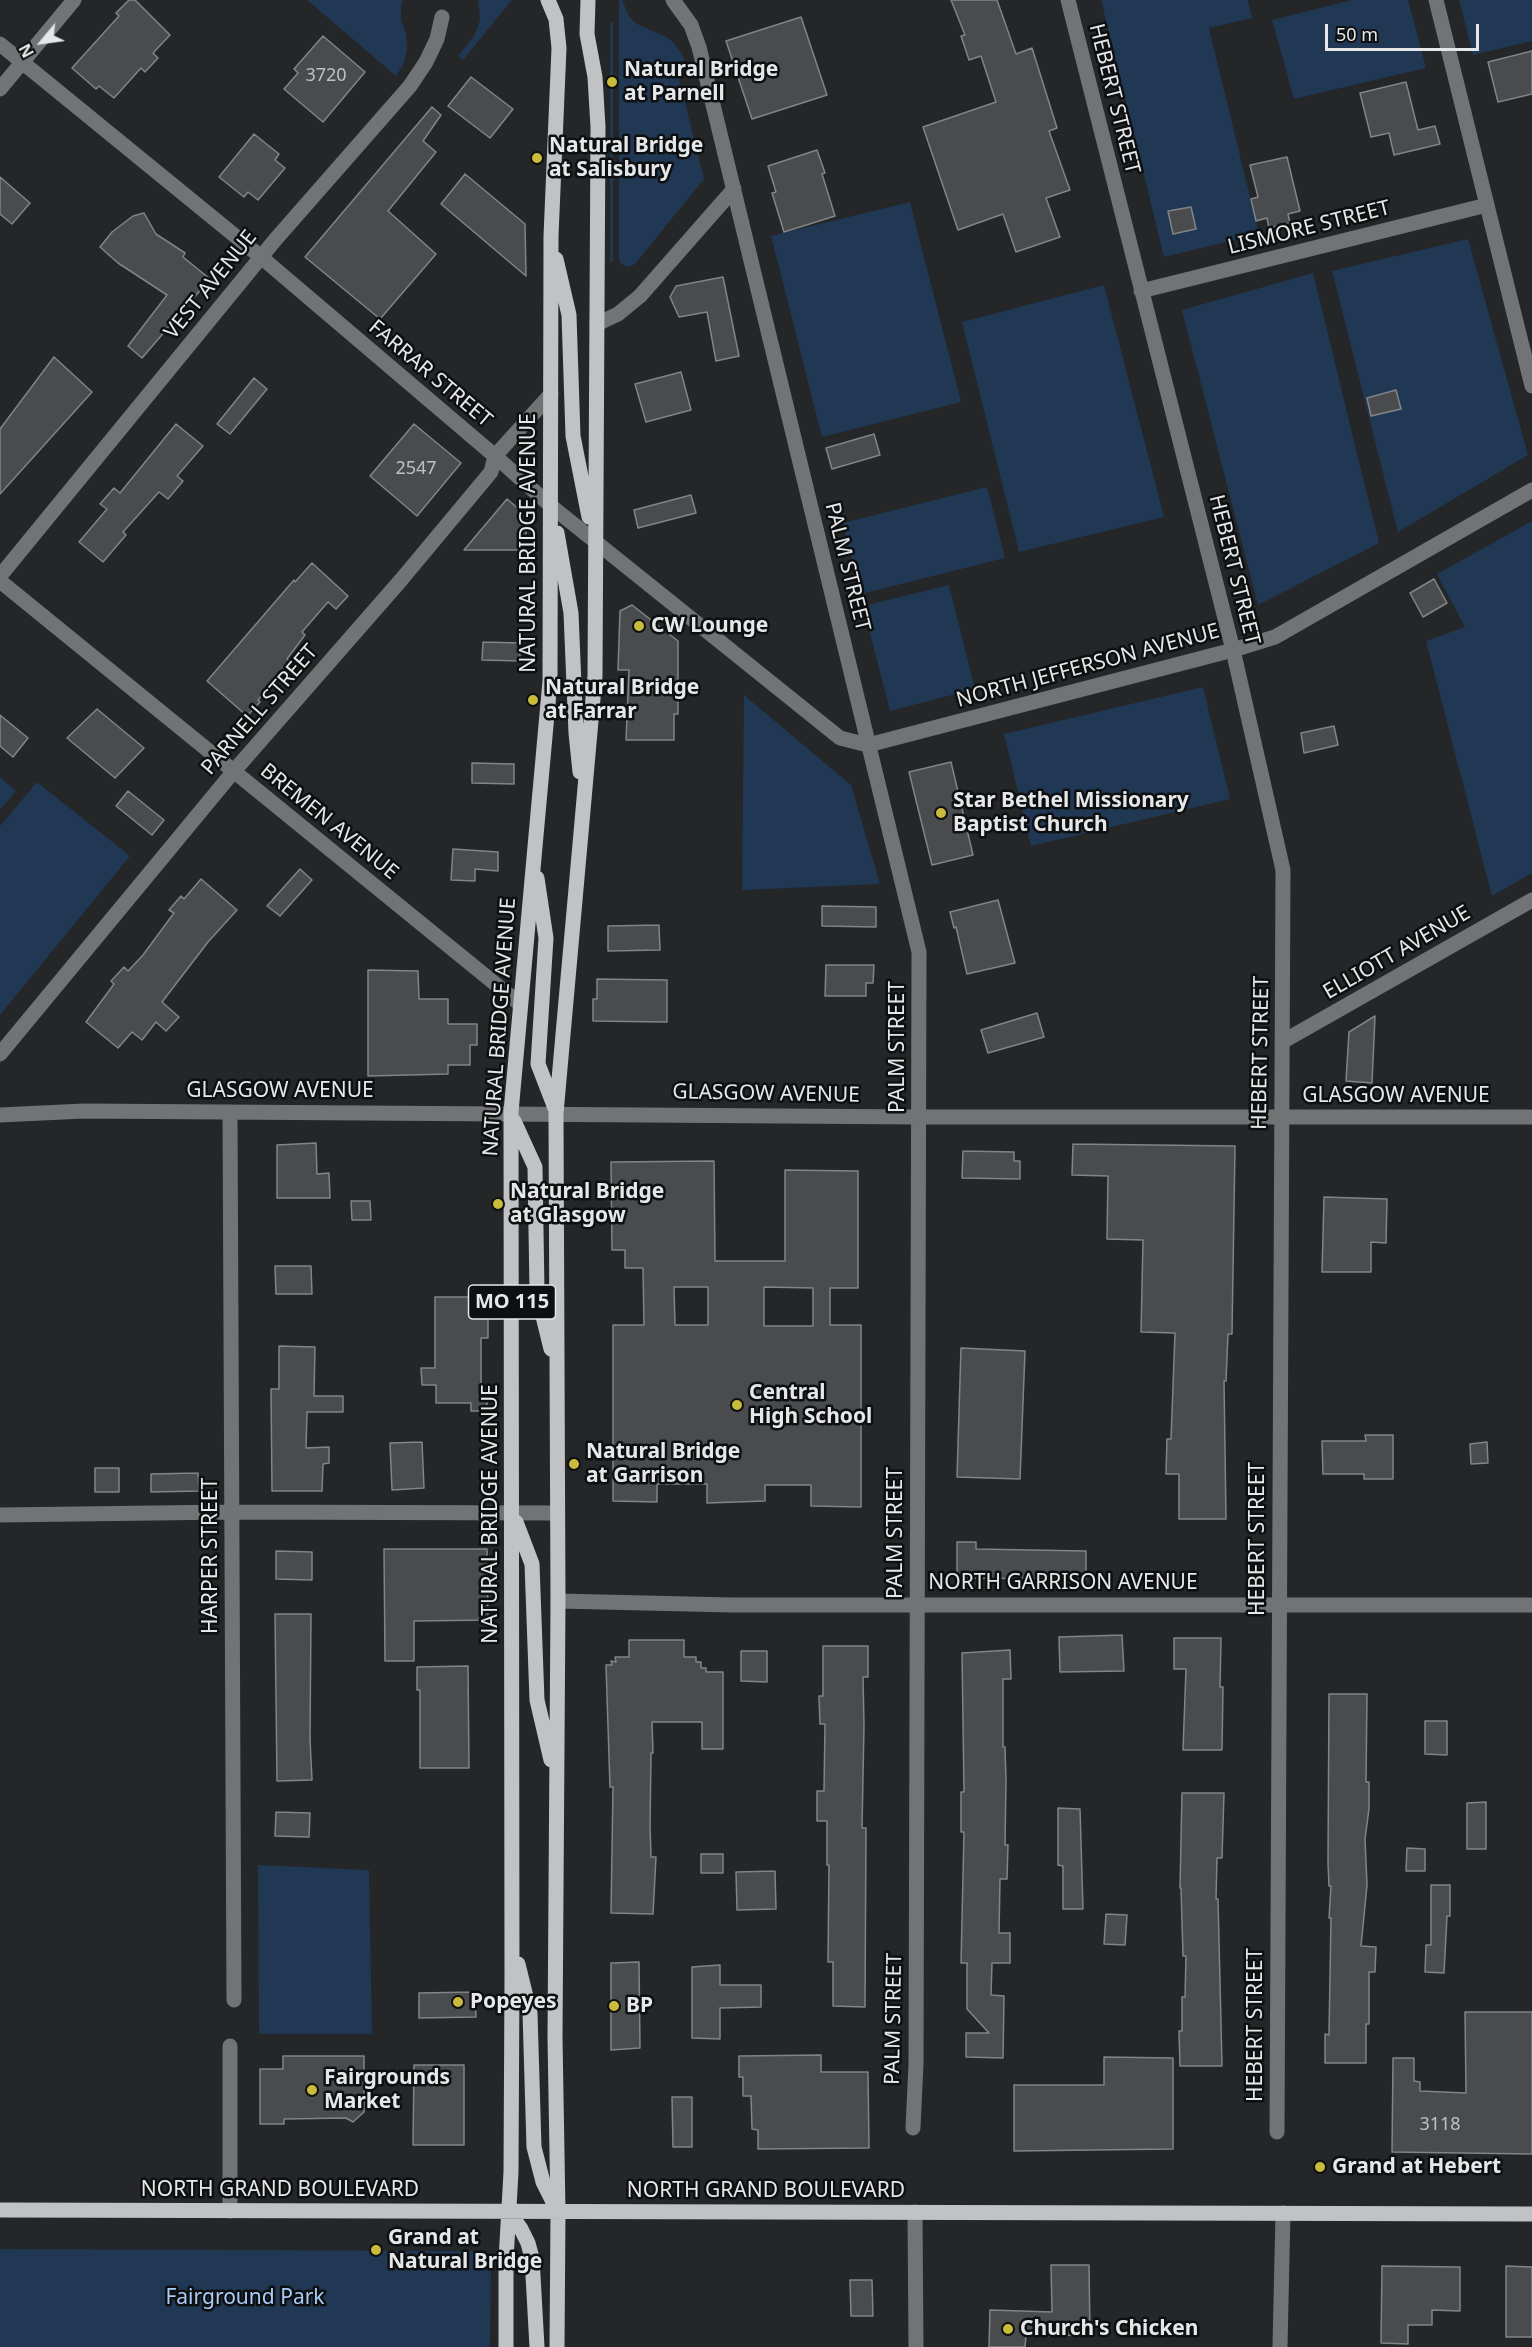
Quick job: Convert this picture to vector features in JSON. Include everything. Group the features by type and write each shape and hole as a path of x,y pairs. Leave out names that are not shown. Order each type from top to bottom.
{"main road":[{"name":"NATURAL BRIDGE AVENUE","path":"506,2347 508,2211 511,2172 513,1938 511,1112 550,681 551,236 560,48 556,19 548,0"},
{"name":"MO 115","path":"557,2347 556,1113 595,676 598,127 595,77 587,34 588,0"},
{"path":"551,236 569,315 573,436 579,475 595,542"},
{"path":"550,506 562,555 571,614 576,733 584,805"},
{"path":"534,854 546,938 538,1064 556,1113"},
{"path":"511,1112 535,1167 537,1292 557,1375"},
{"path":"512,1513 532,1564 537,1700 556,1787"},
{"path":"513,1938 530,2013 534,2147 543,2182 558,2212"},
{"name":"NORTH GRAND BOULEVARD","path":"0,2210 1532,2214"},
{"path":"508,2211 521,2229 532,2258 537,2347"}],"street":[{"path":"0,89 74,0"},
{"name":"PALM STREET","path":"674,0 691,25 699,47 919,952 916,2064 913,2128"},
{"name":"HEBERT STREET","path":"1068,0 1233,650 1283,870 1277,2132"},
{"path":"1436,0 1532,386"},
{"name":"VEST AVENUE","path":"0,576 261,257 410,86 426,62 437,39 442,17"},
{"name":"FARRAR STREET","path":"0,44 261,257 495,456 550,506 840,738 868,745"},
{"path":"597,324 618,314 640,296 734,189"},
{"name":"LISMORE STREET","path":"1141,291 1487,205"},
{"name":"PARNELL STREET","path":"0,1054 234,771 401,580 491,472 495,456 551,394"},
{"name":"NORTH JEFFERSON AVENUE","path":"868,745 1275,638 1532,490"},
{"name":"BREMEN AVENUE","path":"0,581 520,1004"},
{"name":"ELLIOTT AVENUE","path":"1282,1042 1532,900"},
{"name":"GLASGOW AVENUE","path":"0,1115 84,1111 511,1112 920,1117 1532,1117"},
{"name":"HARPER STREET","path":"230,1112 234,2000"},
{"path":"0,1515 231,1512 557,1513"},
{"name":"NORTH GARRISON AVENUE","path":"558,1601 732,1605 917,1603 1532,1605"},
{"path":"230,2046 230,2211"},
{"path":"915,2212 915,2347"},
{"path":"1280,2347 1283,2213"}],"green space":[{"path":"307,0 403,0 401,20 406,34 407,48 404,63 396,76"},
{"path":"478,0 512,0 463,60 458,56 474,36 480,20"},
{"path":"619,0 622,0 635,23 666,37 682,54 684,60 675,63 704,179 635,264 629,267 621,264 619,259"},
{"path":"1101,0 1248,0 1252,18 1209,28 1259,234 1164,257"},
{"path":"1352,0 1408,0 1426,68 1294,99 1272,20"},
{"path":"1459,0 1532,0 1532,41 1473,55"},
{"path":"610,23 613,23 613,262 610,261"},
{"path":"910,202 961,402 822,437 771,236"},
{"path":"1468,239 1528,455 1398,532 1332,271"},
{"path":"1313,273 1379,543 1258,605 1182,310"},
{"path":"1104,285 1164,517 1019,552 962,322"},
{"path":"987,487 1005,558 861,594 843,523"},
{"path":"1532,521 1532,873 1492,896 1426,641 1465,627 1437,574"},
{"path":"949,585 975,689 890,711 863,606"},
{"path":"1203,687 1230,799 1031,846 1004,734"},
{"path":"744,695 851,785 880,884 742,890"},
{"path":"0,777 16,791 0,810"},
{"path":"37,782 130,856 0,1015 0,826"},
{"path":"258,1865 369,1870 372,2034 259,2034"},
{"name":"Fairground Park","path":"0,2249 477,2251 486,2256 491,2265 490,2347 0,2347"}],"building":[{"path":"129,0 135,0 170,35 153,53 158,58 145,72 141,68 114,98 99,86 96,89 72,68 119,16 116,13"},
{"path":"951,0 997,0 1016,54 1032,48 1057,128 1049,131 1070,190 1046,198 1060,237 1016,252 1003,214 958,230 923,127 996,102 981,56 969,60 961,36 965,35"},
{"path":"801,17 827,95 752,119 726,41"},
{"path":"323,36 365,72 323,122 284,89 298,73 294,69"},
{"path":"1532,51 1532,94 1498,102 1488,62"},
{"path":"471,77 513,109 490,138 448,106"},
{"path":"1406,82 1418,130 1435,126 1440,144 1394,155 1389,133 1371,137 1360,93"},
{"path":"432,107 441,115 423,141 436,152 388,211 436,254 380,319 305,257"},
{"path":"254,134 279,154 275,160 285,168 258,200 248,192 244,197 219,177"},
{"path":"817,150 835,216 784,232 772,193 776,192 768,166"},
{"path":"1287,157 1300,211 1288,214 1290,223 1269,228 1267,218 1256,221 1251,199 1258,197 1250,165"},
{"path":"465,174 525,224 526,276 441,204"},
{"path":"0,177 30,203 12,224 0,214"},
{"path":"1191,207 1196,229 1173,234 1168,211"},
{"path":"144,213 156,234 185,253 183,257 210,279 142,358 128,346 167,295 118,263 100,247 112,232 133,216"},
{"path":"723,277 739,356 716,361 707,312 679,317 670,297 676,286"},
{"path":"54,357 92,392 0,494 0,429"},
{"path":"681,372 691,410 646,422 635,384"},
{"path":"254,378 267,389 230,434 217,424"},
{"path":"1396,390 1401,409 1371,416 1367,398"},
{"path":"176,424 203,446 177,476 183,481 168,499 159,492 123,532 126,535 103,562 79,542 107,509 100,504 114,488 120,493"},
{"path":"414,424 461,463 417,516 370,476"},
{"path":"874,434 880,455 832,469 826,448"},
{"path":"691,495 696,513 638,528 634,510"},
{"path":"507,499 527,516 525,550 464,550"},
{"path":"312,563 348,596 336,609 328,602 302,632 305,635 287,659 291,662 247,716 207,681 294,580 295,582"},
{"path":"1434,579 1447,603 1423,617 1410,593"},
{"path":"632,605 678,641 678,714 674,714 674,740 626,740 629,670 618,670 620,611"},
{"path":"483,642 520,643 520,661 482,660"},
{"path":"97,709 144,748 115,778 67,738"},
{"path":"0,715 28,738 13,757 0,746"},
{"path":"1334,726 1338,745 1304,753 1301,733"},
{"name":"Star Bethel Missionary Baptist Church","path":"951,762 973,855 932,865 909,772"},
{"path":"472,763 514,764 514,784 472,783"},
{"path":"128,791 164,820 152,835 116,806"},
{"path":"453,849 498,852 498,871 475,869 475,881 451,880"},
{"path":"300,869 312,880 280,916 267,906"},
{"path":"201,879 237,910 208,942 162,1002 179,1017 166,1031 156,1022 142,1040 132,1032 118,1048 86,1022 114,984 111,981 124,967 128,971 143,955 174,913 169,910 181,896 184,899"},
{"path":"998,900 1015,963 967,974 956,927 954,928 950,912"},
{"path":"822,906 876,907 876,927 822,926"},
{"path":"659,925 660,950 608,951 608,926"},
{"path":"826,965 874,965 873,983 866,983 866,996 825,996"},
{"path":"368,970 418,971 419,999 448,999 448,1024 477,1024 477,1045 470,1045 470,1065 448,1065 448,1074 368,1076"},
{"path":"597,979 667,980 667,1022 593,1021 593,999 597,999"},
{"path":"1037,1013 1044,1037 988,1053 981,1030"},
{"path":"1375,1016 1372,1083 1346,1081 1349,1032"},
{"path":"316,1143 317,1174 329,1173 330,1198 277,1198 277,1145"},
{"path":"1073,1144 1235,1146 1232,1334 1228,1334 1226,1381 1224,1381 1226,1519 1179,1519 1179,1474 1166,1474 1167,1439 1171,1439 1175,1333 1141,1332 1143,1240 1107,1239 1108,1176 1072,1175"},
{"path":"963,1151 1014,1152 1014,1161 1020,1161 1020,1179 962,1178"},
{"name":"Central High School","path":"714,1161 715,1261 785,1261 785,1170 858,1171 858,1288 830,1288 830,1325 861,1325 861,1507 811,1506 811,1485 765,1485 765,1501 707,1503 707,1484 657,1484 657,1502 613,1501 613,1325 644,1325 643,1268 625,1268 625,1250 612,1250 611,1162","holes":["674,1287 708,1287 708,1325 675,1325","764,1287 813,1288 813,1326 764,1326"]},
{"path":"1324,1197 1387,1199 1386,1243 1371,1242 1371,1272 1322,1272"},
{"path":"351,1201 370,1201 371,1220 352,1220"},
{"path":"275,1266 311,1266 312,1294 276,1294"},
{"path":"435,1297 488,1297 488,1338 481,1338 481,1389 487,1389 487,1411 471,1411 471,1403 436,1403 436,1385 422,1385 421,1368 435,1368"},
{"path":"279,1346 315,1347 314,1396 343,1396 343,1412 307,1412 306,1448 329,1447 329,1463 323,1464 322,1491 272,1491 271,1389 279,1389"},
{"path":"961,1348 1025,1351 1020,1479 957,1477"},
{"path":"1365,1435 1393,1435 1393,1479 1364,1479 1364,1474 1323,1474 1322,1441 1366,1441"},
{"path":"422,1442 424,1488 392,1490 390,1443"},
{"path":"1487,1442 1488,1463 1471,1464 1470,1444"},
{"path":"95,1468 119,1468 119,1492 95,1492"},
{"path":"198,1473 199,1491 151,1492 151,1474"},
{"path":"957,1542 976,1542 976,1549 1086,1551 1086,1579 957,1578"},
{"path":"384,1549 487,1549 488,1620 414,1621 414,1661 385,1661"},
{"path":"276,1551 312,1552 312,1580 276,1579"},
{"path":"275,1614 311,1614 312,1780 277,1781"},
{"path":"1122,1635 1124,1671 1060,1672 1059,1637"},
{"path":"1174,1638 1221,1638 1222,1750 1183,1750 1186,1669 1174,1669"},
{"path":"629,1640 684,1640 684,1657 696,1657 696,1662 701,1662 701,1668 706,1668 706,1672 723,1672 723,1749 702,1749 702,1722 652,1722 650,1826 651,1857 656,1857 653,1914 611,1913 613,1787 610,1787 606,1665 612,1665 611,1661 616,1662 615,1657 629,1657"},
{"path":"823,1646 868,1646 868,1677 863,1677 862,1828 866,1828 865,2007 833,2006 833,1962 828,1962 827,1821 817,1821 817,1791 824,1791 825,1724 820,1724 819,1696 823,1696"},
{"path":"1010,1650 1011,1679 1003,1679 1007,1879 1000,1879 999,1933 1010,1933 1010,1963 992,1963 991,1995 1004,1996 1003,2058 966,2057 966,2033 989,2033 967,2009 967,1963 961,1963 964,1832 961,1832 961,1792 964,1792 962,1653"},
{"path":"741,1651 767,1651 767,1682 741,1681"},
{"path":"468,1666 469,1768 420,1768 420,1690 417,1690 417,1667"},
{"path":"1329,1694 1367,1694 1366,1782 1369,1782 1369,1809 1365,1839 1367,1885 1361,1946 1376,1947 1375,1972 1369,1972 1366,2063 1325,2063 1325,2034 1329,2035 1331,1918 1329,1918 1331,1886 1329,1886 1328,1863"},
{"path":"1425,1721 1447,1721 1447,1755 1425,1754"},
{"path":"1182,1793 1224,1793 1222,1858 1217,1858 1216,1899 1218,1899 1222,2066 1180,2066 1179,2031 1182,2031 1182,1997 1185,1997 1186,1956 1183,1956 1180,1888"},
{"path":"1486,1802 1486,1849 1467,1849 1467,1803"},
{"path":"1058,1808 1080,1809 1083,1909 1063,1909 1063,1866 1058,1865"},
{"path":"276,1812 310,1813 309,1837 275,1836"},
{"path":"1407,1848 1425,1849 1425,1871 1406,1871"},
{"path":"701,1854 723,1854 723,1873 701,1873"},
{"path":"775,1871 776,1909 737,1910 736,1872"},
{"path":"1431,1885 1450,1885 1450,1916 1447,1916 1444,1973 1425,1972 1426,1945 1431,1945"},
{"path":"1106,1914 1127,1915 1125,1945 1104,1944"},
{"path":"639,1962 640,2048 611,2050 611,1963"},
{"path":"720,1965 720,1985 761,1985 761,2007 720,2008 720,2039 692,2038 692,1967"},
{"path":"475,1992 476,2017 419,2018 419,1993"},
{"path":"1465,2012 1532,2012 1532,2154 1392,2152 1393,2058 1414,2058 1414,2081 1420,2082 1420,2091 1466,2093"},
{"path":"821,2055 821,2072 868,2072 869,2148 758,2149 758,2130 752,2129 751,2096 743,2096 743,2077 739,2077 739,2056"},
{"name":"Fairgrounds Market","path":"283,2056 364,2056 364,2112 353,2122 346,2118 284,2119 284,2124 260,2124 260,2069 283,2069"},
{"path":"1104,2057 1173,2058 1173,2149 1014,2151 1014,2085 1104,2085"},
{"path":"414,2065 464,2065 464,2145 413,2145"},
{"path":"672,2097 692,2097 692,2147 673,2147"},
{"path":"1051,2265 1089,2265 1090,2335 1026,2336 1025,2347 989,2347 990,2310 1052,2312"},
{"path":"1382,2266 1460,2267 1460,2311 1432,2310 1432,2325 1408,2325 1408,2344 1381,2343"},
{"path":"1506,2266 1532,2267 1532,2337 1506,2337"},
{"path":"850,2280 872,2280 873,2316 851,2316"}],"place":[{"name":"Natural Bridge at Parnell","path":"612,82"},
{"name":"Natural Bridge at Salisbury","path":"537,158"},
{"name":"CW Lounge","path":"639,626"},
{"name":"Natural Bridge at Farrar","path":"533,700"},
{"name":"Star Bethel Missionary Baptist Church","path":"941,813"},
{"name":"Natural Bridge at Glasgow","path":"498,1204"},
{"name":"Central High School","path":"737,1405"},
{"name":"Natural Bridge at Garrison","path":"574,1464"},
{"name":"Popeyes","path":"458,2002"},
{"name":"BP","path":"614,2006"},
{"name":"Fairgrounds Market","path":"312,2090"},
{"name":"Grand at Hebert","path":"1320,2167"},
{"name":"Grand at Natural Bridge","path":"376,2250"},
{"name":"Church's Chicken","path":"1008,2329"}]}
